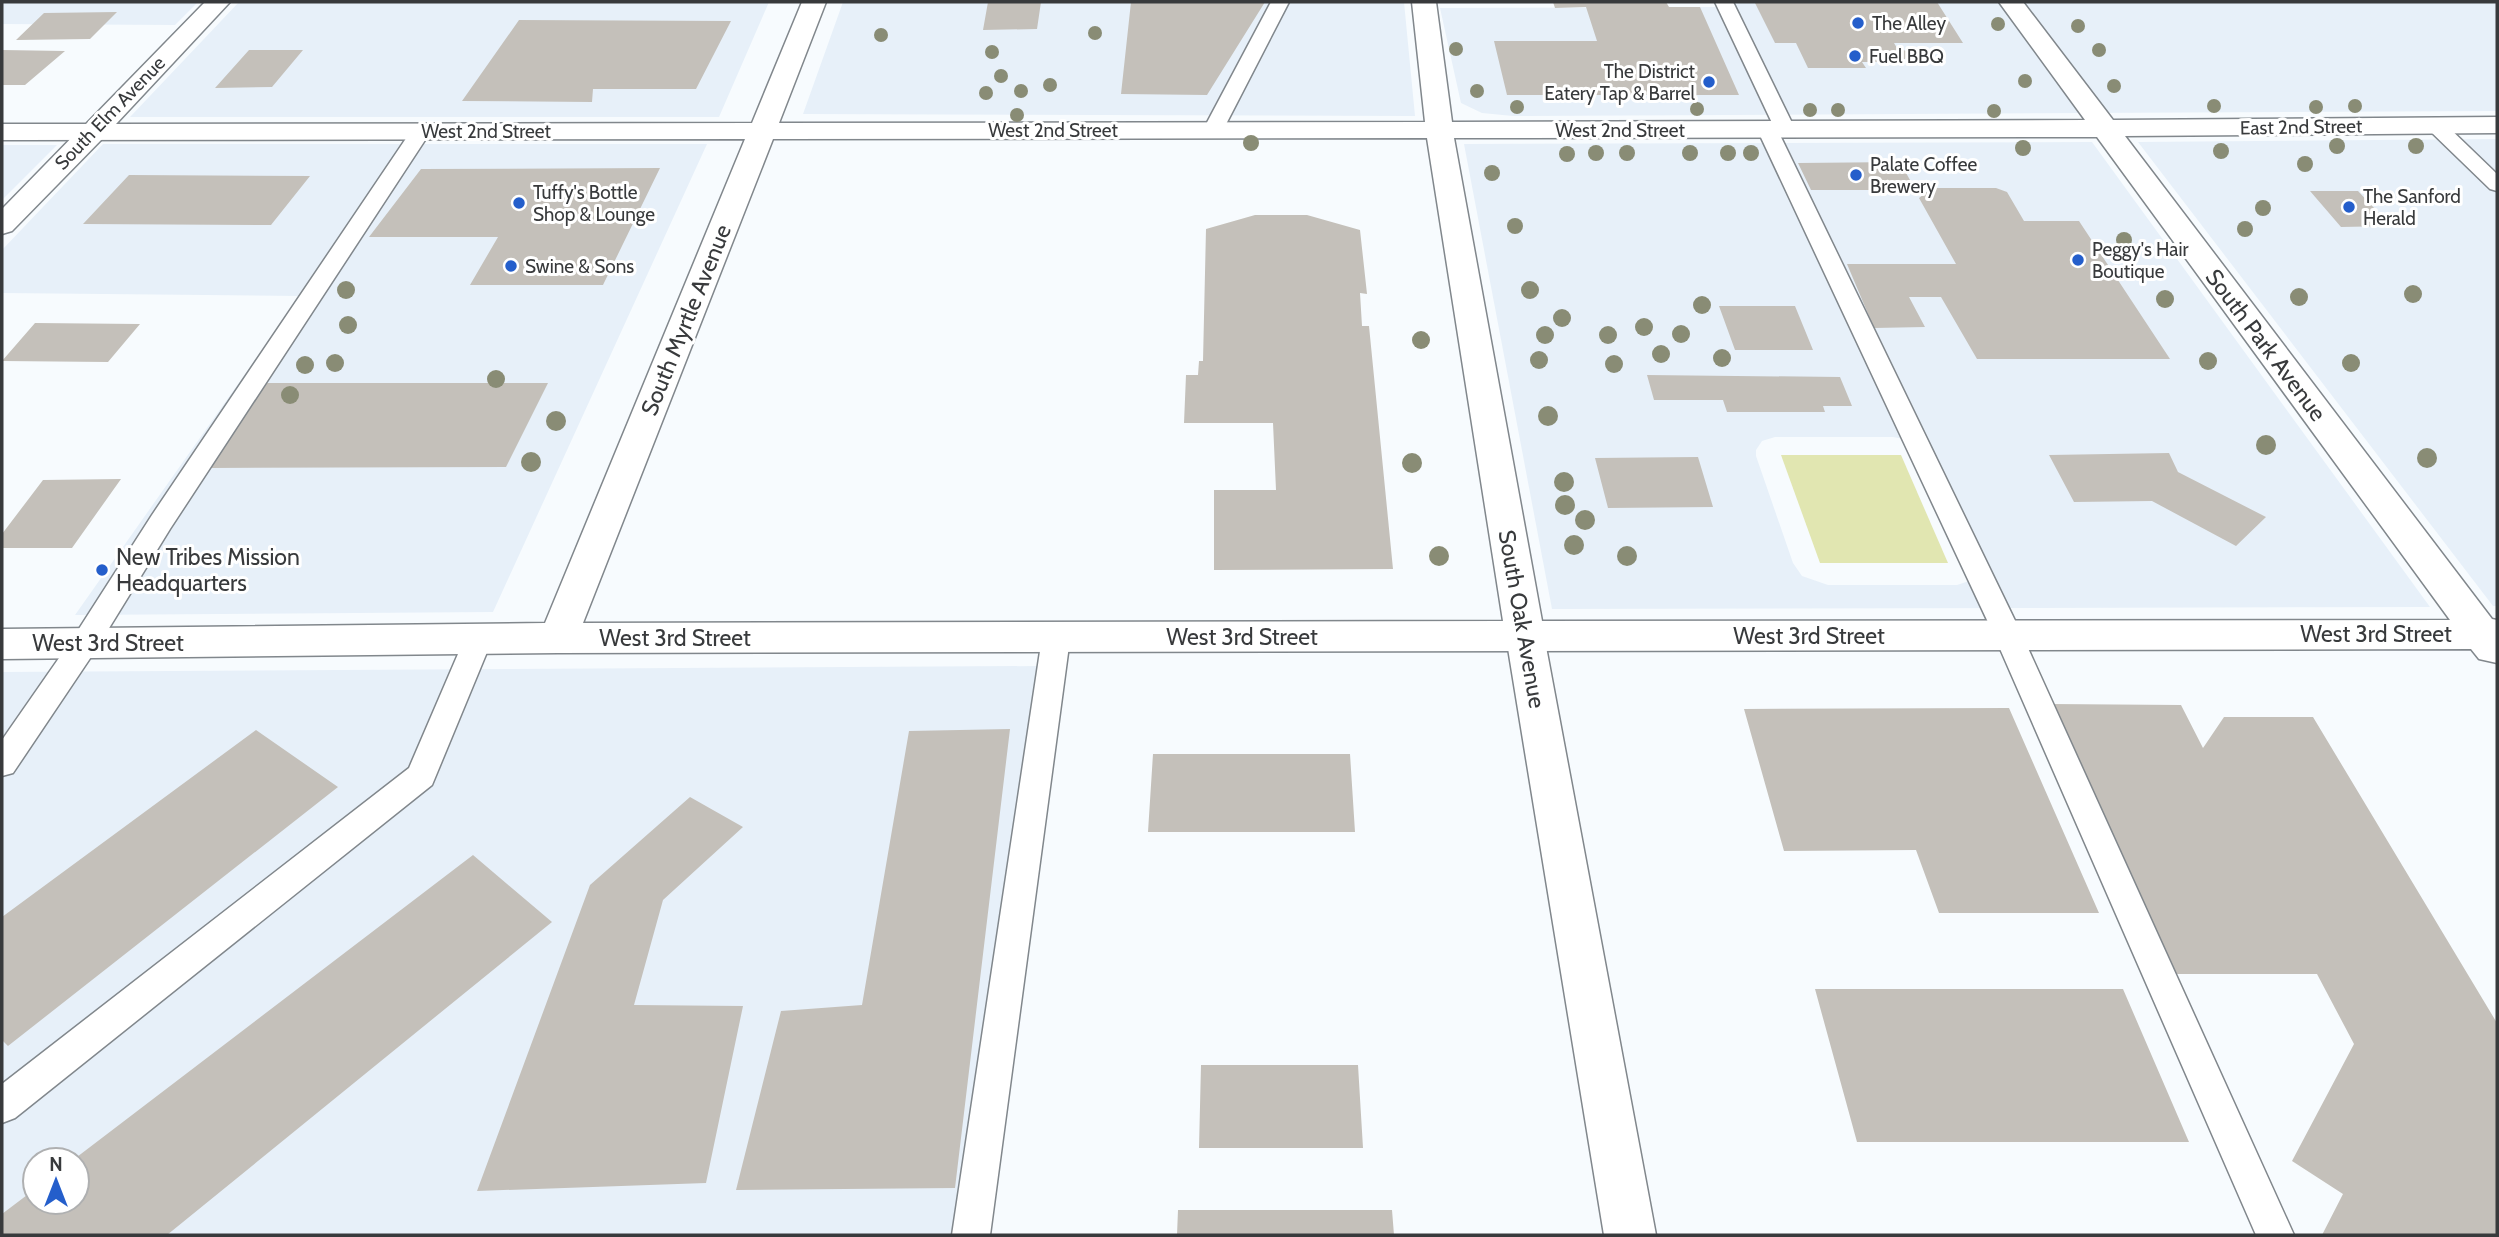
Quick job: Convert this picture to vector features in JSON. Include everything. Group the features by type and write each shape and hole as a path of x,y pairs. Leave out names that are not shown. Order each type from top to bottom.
{"street":[{"name":"South Elm Avenue","path":"2,225 218,2"},
{"name":"South Myrtle Avenue","path":"558,638 814,2"},
{"name":"South Oak Avenue","path":"1424,2 1439,130 1630,1235"},
{"name":"South Park Avenue","path":"2011,2 2492,641"},
{"name":"East 2nd Street","path":"2105,128 2497,125"},
{"name":"West 2nd Street","path":"2,132 2105,128"},
{"name":"West 3rd Street","path":"2,643 558,638 2008,635 2492,641"}],"lane":[{"path":"1213,130 1280,2"},
{"path":"1724,2 1776,129 2008,635 2275,1235"},
{"path":"2436,126 2497,185"},
{"path":"2,764 85,643 161,522 421,131"},
{"path":"971,1235 1056,638"},
{"path":"2,1106 421,776 478,640"}],"shaded area":[{"path":"2,2 198,2 175,25 2,24"},
{"path":"239,2 769,2 719,117 130,117"},
{"path":"843,2 1404,2 1415,116 803,114"},
{"path":"1715,2 2497,2 2497,111 1513,116 1482,113 1461,103 1440,8 1717,7"},
{"path":"2497,139 2497,606 2493,606 2138,142"},
{"path":"2092,142 2430,607 1552,609 1464,144","holes":["1775,437 1893,437 1909,440 1972,580 1957,585 1828,585 1802,576 1793,563 1756,450 1762,441"]},
{"path":"103,144 707,144 493,612 75,615 300,296 2,293 2,250"},
{"path":"2,145 57,145 2,200"},
{"path":"1039,666 976,1235 2,1235 2,672"}],"green space":[{"path":"1781,455 1901,455 1948,563 1820,563"}],"building":[{"path":"988,2 1041,2 1037,29 983,30"},
{"path":"1131,2 1265,2 1207,95 1121,94"},
{"path":"1553,2 1666,2 1669,7 1700,7 1739,95 1507,95 1494,41 1597,41 1586,7 1555,8"},
{"name":"The Alley","path":"1937,2 1963,43 1894,43 1897,48 1913,53 1898,64 1887,60 1862,62 1866,68 1808,68 1796,43 1775,43 1755,3"},
{"path":"117,12 90,39 16,40 44,13"},
{"path":"519,20 731,21 696,89 593,89 592,102 462,101"},
{"path":"2,50 65,51 25,85 2,85"},
{"path":"249,50 303,50 272,87 215,88"},
{"path":"1900,162 1910,180 1899,190 1811,190 1798,163"},
{"name":"Tuffy's Bottle Shop & Lounge","path":"660,168 603,285 470,285 498,237 369,237 421,169"},
{"path":"129,175 310,176 271,225 83,224"},
{"path":"1932,188 1996,188 2007,192 2024,221 2079,221 2170,359 1977,359 1941,297 1909,297 1925,327 1874,328 1847,264 1956,264 1919,198"},
{"path":"2310,191 2358,191 2391,226 2341,227"},
{"path":"1255,215 1307,215 1360,230 1367,294 1360,293 1362,326 1369,326 1393,569 1214,570 1214,490 1276,490 1273,423 1184,423 1186,375 1198,375 1199,361 1203,361 1206,229"},
{"path":"1719,306 1795,306 1813,350 1735,350"},
{"path":"35,323 140,324 108,362 2,361"},
{"path":"1647,375 1840,377 1852,406 1823,406 1825,412 1727,412 1723,400 1654,400"},
{"path":"267,383 548,383 506,467 209,468"},
{"path":"2169,453 2178,472 2266,517 2236,546 2152,501 2074,502 2049,455"},
{"path":"1698,457 1713,507 1608,508 1595,458"},
{"path":"121,479 72,548 2,548 2,534 43,480"},
{"path":"2050,704 2181,705 2203,748 2224,717 2313,717 2497,1023 2497,1235 2322,1235 2343,1194 2292,1161 2354,1044 2317,974 2173,974"},
{"path":"2009,708 2099,913 1939,913 1916,850 1784,851 1744,709"},
{"path":"1010,729 955,1188 736,1190 781,1011 862,1005 909,731"},
{"path":"256,730 338,787 8,1046 2,1040 2,917"},
{"path":"1153,754 1350,754 1355,832 1148,832"},
{"path":"690,797 743,827 663,900 634,1005 743,1006 706,1183 477,1191 590,885"},
{"path":"473,855 552,922 167,1235 2,1235 2,1214 21,1200 21,1216 91,1216 91,1146"},
{"path":"1815,989 2123,989 2189,1142 1857,1142"},
{"path":"1201,1065 1358,1065 1363,1148 1199,1148"},
{"path":"1178,1210 1392,1210 1394,1235 1177,1235"}],"place":[{"name":"The Alley","path":"1858,23"},
{"name":"Fuel BBQ","path":"1855,56"},
{"name":"The District Eatery Tap & Barrel","path":"1709,82"},
{"name":"Palate Coffee Brewery","path":"1856,175"},
{"name":"Tuffy's Bottle Shop & Lounge","path":"519,203"},
{"name":"The Sanford Herald","path":"2349,207"},
{"name":"Peggy's Hair Boutique","path":"2078,260"},
{"name":"Swine & Sons","path":"511,266"},
{"name":"New Tribes Mission Headquarters","path":"102,570"}]}
